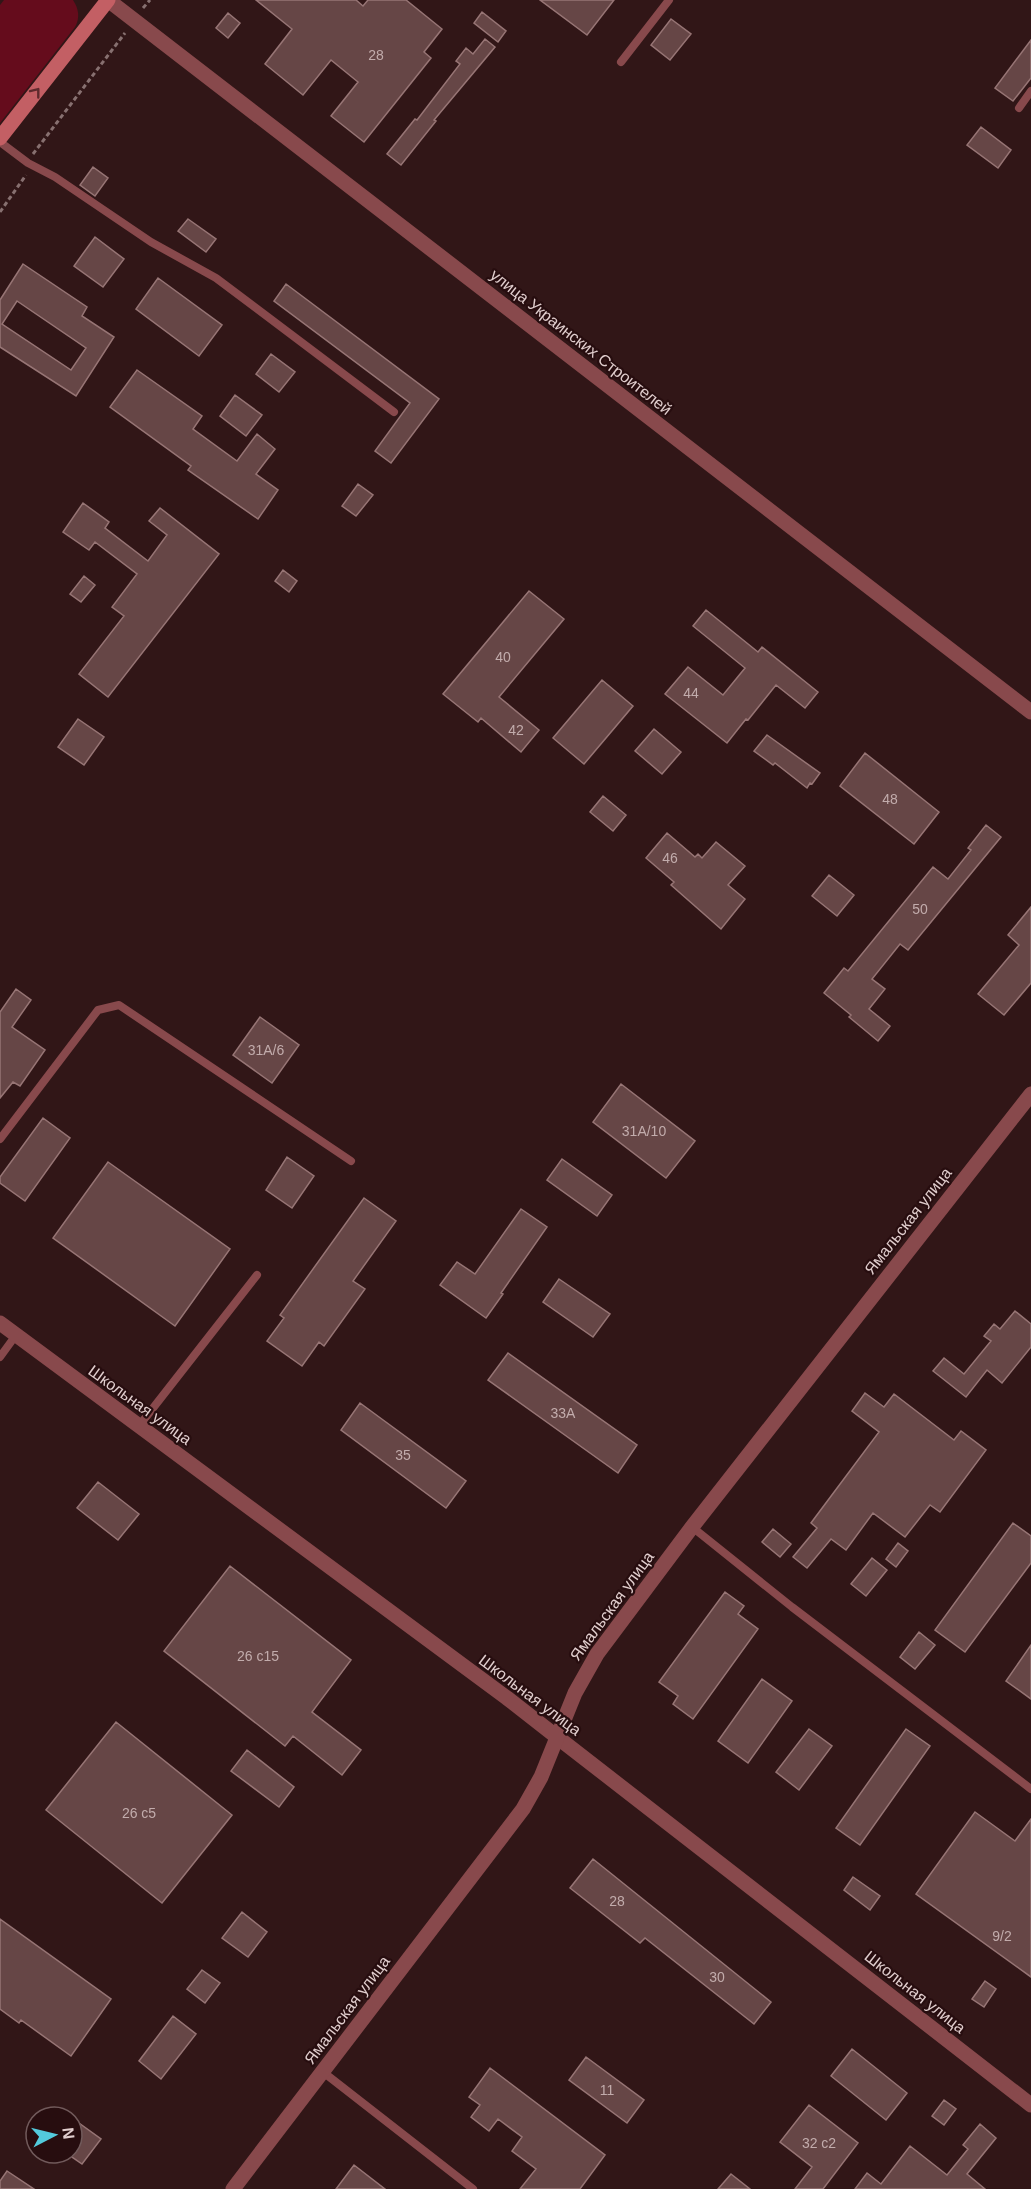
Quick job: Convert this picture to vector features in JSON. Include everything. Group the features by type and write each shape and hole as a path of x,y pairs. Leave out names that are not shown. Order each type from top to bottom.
{"main road":[{"path":"0,140 108,0"}],"street":[{"name":"улица Украинских Строителей","path":"108,0 1031,712"},
{"name":"Ямальская улица","path":"233,2189 523,1809 541,1777 585,1672 692,1527 1029,1100"},
{"name":"Школьная улица","path":"0,1323 507,1698 1031,2105"}],"lane":[{"path":"621,62 669,0"},
{"path":"1019,108 1031,91"},
{"path":"0,140 30,164 55,177 151,242 216,278 394,412"},
{"path":"0,1139 98,1010 119,1005 351,1161"},
{"path":"139,1426 257,1275"},
{"path":"0,1357 16,1335"},
{"path":"692,1527 792,1607 1031,1789"},
{"path":"323,2072 473,2189"}],"path":[{"path":"0,212 25,178 34,153 150,0"}],"shaded area":[{"path":"4,0 73,0 78,10 78,17 75,27 0,123 0,5"}],"building":[{"path":"256,0 356,0 363,6 368,0 406,0 442,29 424,52 431,58 364,142 331,116 358,82 331,60 303,95 265,64 292,29"},
{"path":"540,0 614,0 587,35"},
{"path":"482,12 506,31 498,42 474,23"},
{"path":"228,13 240,23 228,38 216,28"},
{"path":"671,19 691,34 670,60 651,45"},
{"path":"485,39 495,47 434,120 436,121 401,165 387,154 415,119 417,120 460,64 456,61 466,48 473,54"},
{"path":"1031,40 1031,78 1013,101 995,88"},
{"path":"981,127 1011,150 998,168 967,145"},
{"path":"93,167 108,178 95,196 80,185"},
{"path":"188,219 216,239 206,252 178,231"},
{"path":"95,237 124,259 103,287 74,266"},
{"path":"23,264 87,307 82,316 114,337 76,396 0,347 0,300","holes":["17,301 86,348 71,370 2,324"]},
{"path":"158,278 222,325 199,356 136,309"},
{"path":"286,284 439,399 391,463 375,451 410,403 274,301"},
{"path":"271,354 295,372 279,392 256,374"},
{"path":"137,370 202,416 193,429 237,461 257,434 275,449 256,474 278,490 258,519 188,470 191,466 110,407"},
{"path":"235,395 262,415 246,436 220,416"},
{"path":"358,484 373,495 356,516 342,506"},
{"path":"83,503 109,522 105,528 148,561 167,535 149,521 160,508 219,554 108,697 79,674 124,616 112,607 137,574 95,542 89,550 63,532"},
{"path":"283,570 297,581 289,592 275,581"},
{"path":"84,576 95,585 81,602 70,594"},
{"path":"529,591 564,619 499,697 539,730 521,752 481,718 478,722 443,694"},
{"path":"706,610 758,652 762,647 818,692 805,708 776,685 727,743 665,694 688,667 723,695 745,668 693,626"},
{"path":"602,680 633,706 584,764 553,738"},
{"path":"78,719 104,737 84,765 58,747"},
{"path":"654,729 681,752 662,774 635,751"},
{"path":"767,735 820,773 812,784 810,783 807,788 775,763 773,765 754,751"},
{"path":"865,753 939,812 914,844 840,786"},
{"path":"603,796 626,815 613,831 590,812"},
{"path":"986,825 1001,837 908,950 900,944 872,979 885,989 869,1009 890,1026 878,1041 824,993 844,968 848,971 933,867 948,879 971,850 968,848"},
{"path":"667,833 695,857 698,854 702,858 716,842 745,866 728,885 745,899 721,929 671,885 674,882 646,858"},
{"path":"829,875 854,895 837,916 812,896"},
{"path":"1031,907 1031,983 1004,1015 978,994 1019,945 1008,935"},
{"path":"16,989 31,1000 12,1027 45,1050 20,1086 13,1082 0,1098 0,1012"},
{"path":"260,1017 299,1045 272,1083 233,1055"},
{"path":"621,1084 695,1141 666,1178 593,1122"},
{"path":"43,1118 70,1138 25,1201 0,1183 0,1177"},
{"path":"287,1157 314,1176 292,1208 266,1190"},
{"path":"562,1159 612,1195 597,1216 547,1180"},
{"path":"108,1162 230,1249 175,1326 53,1238"},
{"path":"364,1198 396,1221 353,1281 365,1289 324,1346 319,1342 302,1366 267,1341 284,1318 280,1315"},
{"path":"521,1209 547,1227 486,1318 440,1285 457,1262 475,1274"},
{"path":"559,1279 610,1314 593,1337 543,1302"},
{"path":"1015,1311 1031,1324 1031,1347 1002,1383 987,1370 966,1397 933,1371 944,1358 964,1374 991,1341 984,1336 994,1324 1000,1329"},
{"path":"508,1353 637,1445 618,1473 488,1380"},
{"path":"865,1393 884,1407 894,1394 954,1440 961,1431 986,1450 940,1512 930,1505 905,1537 873,1513 846,1550 831,1539 807,1568 793,1557 817,1528 811,1523 879,1432 852,1411"},
{"path":"360,1403 466,1481 446,1508 341,1430"},
{"path":"98,1482 139,1514 118,1540 77,1508"},
{"path":"1013,1523 1031,1536 1031,1563 965,1652 935,1630"},
{"path":"773,1529 791,1544 780,1557 762,1542"},
{"path":"898,1543 908,1551 896,1567 886,1559"},
{"path":"872,1558 887,1570 866,1596 851,1584"},
{"path":"230,1566 351,1660 312,1712 361,1750 342,1775 293,1736 285,1746 164,1651"},
{"path":"725,1592 744,1606 738,1614 758,1629 693,1719 673,1704 678,1696 659,1682"},
{"path":"919,1632 935,1645 915,1669 900,1657"},
{"path":"1031,1645 1031,1699 1006,1681"},
{"path":"762,1679 792,1701 748,1763 718,1741"},
{"path":"116,1722 232,1815 162,1903 46,1810"},
{"path":"809,1729 832,1746 799,1790 776,1772"},
{"path":"906,1729 930,1746 860,1845 836,1828"},
{"path":"247,1750 294,1787 279,1807 231,1771"},
{"path":"975,1812 1015,1841 1031,1819 1031,1977 916,1894"},
{"path":"593,1859 771,2002 754,2024 645,1938 640,1943 570,1888"},
{"path":"853,1877 880,1896 870,1910 844,1890"},
{"path":"242,1912 267,1932 248,1957 222,1938"},
{"path":"0,1919 111,1999 71,2056 21,2020 19,2023 0,2009"},
{"path":"202,1970 220,1983 205,2003 187,1989"},
{"path":"985,1981 996,1989 984,2007 972,1999"},
{"path":"173,2016 196,2034 161,2079 139,2061"},
{"path":"852,2049 907,2093 886,2120 831,2076"},
{"path":"586,2057 644,2100 627,2123 569,2080"},
{"path":"490,2068 605,2155 580,2189 520,2189 536,2169 512,2151 522,2137 498,2119 489,2131 471,2117 480,2105 469,2097"},
{"path":"944,2100 956,2109 944,2125 932,2116"},
{"path":"809,2105 858,2143 823,2189 795,2189 812,2167 780,2142"},
{"path":"980,2124 996,2138 967,2174 985,2189 855,2189 867,2173 881,2184 910,2146 947,2175 968,2149 963,2145"},
{"path":"84,2127 101,2139 84,2161"},
{"path":"354,2165 385,2189 336,2189"},
{"path":"7,2171 34,2189 0,2189 0,2181"},
{"path":"731,2174 750,2189 718,2189"}]}
